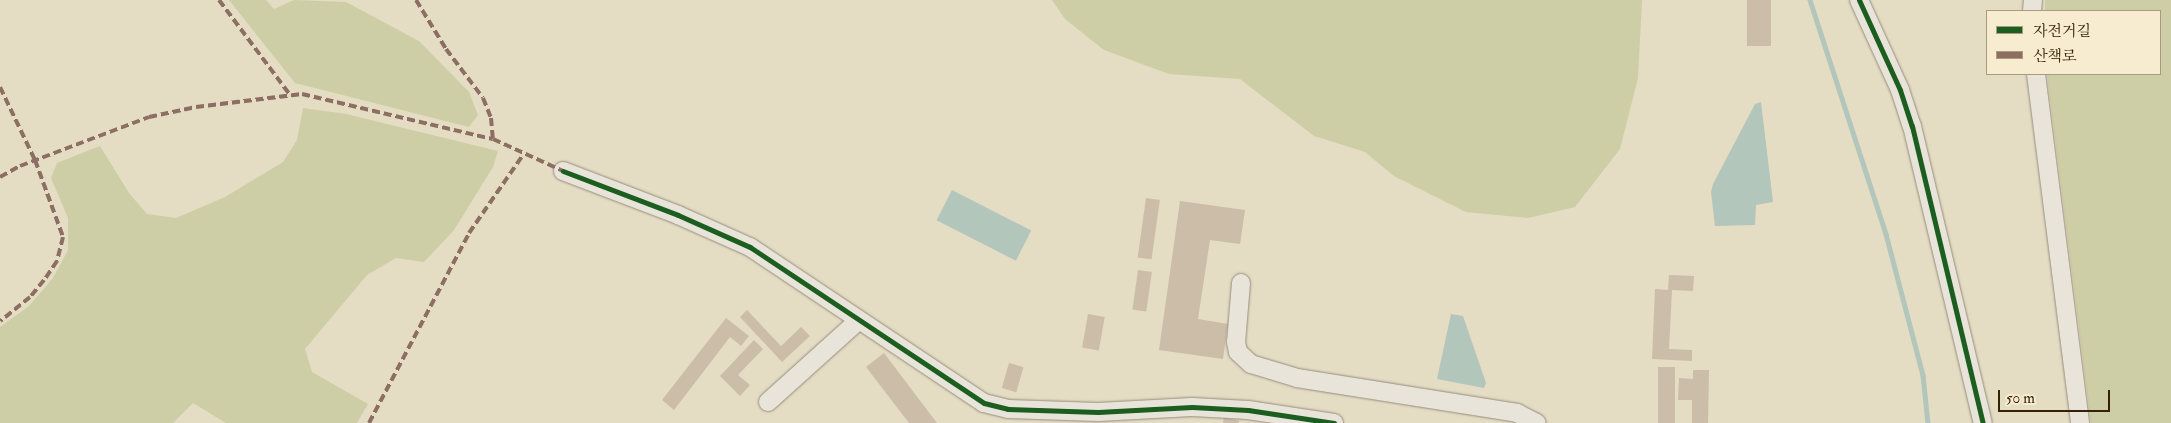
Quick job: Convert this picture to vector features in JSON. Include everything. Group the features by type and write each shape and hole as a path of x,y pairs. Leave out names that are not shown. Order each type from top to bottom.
{"street":[{"path":"1859,0 1900,90 1912,126 1983,423"},
{"path":"2036,75 2080,423"},
{"path":"563,171 678,215 750,247 858,321 984,403 1008,409 1098,412 1143,416 1192,407 1248,410 1334,423"},
{"path":"1241,283 1236,342 1238,352 1251,364 1297,378 1517,413 1537,423"},
{"path":"768,402 858,321"}],"green space":[{"path":"229,0 266,0 274,9 294,0 346,2 419,41 469,92 478,115 469,127 295,83"},
{"path":"1052,0 1642,0 1638,78 1620,149 1575,207 1528,218 1466,212 1394,176 1365,152 1314,136 1240,79 1169,74 1104,50 1065,19"},
{"path":"2045,0 2171,0 2171,423 2091,423 2047,75 2161,75 2161,10 2045,10"},
{"path":"303,108 346,114 498,151 493,167 454,230 424,262 396,258 367,275 305,349 312,372 368,404 357,423 226,423 193,403 173,423 0,423 0,327 29,306 53,278 68,250 68,218 51,178 57,163 100,146 129,193 147,214 176,218 225,197 283,162 297,140"}],"shaded area":[{"path":"1761,102 1773,202 1756,205 1755,225 1715,226 1711,192 1713,184 1755,104"},
{"path":"952,190 1031,230 1016,261 937,220"},
{"path":"1451,314 1463,316 1486,383 1484,388 1437,379"}],"building":[{"path":"1747,0 1771,0 1771,46 1747,46"},
{"path":"1146,198 1160,200 1152,259 1138,257"},
{"path":"1180,201 1245,210 1240,244 1210,240 1198,319 1228,324 1223,359 1159,350"},
{"path":"1138,270 1152,272 1146,312 1132,310"},
{"path":"1669,275 1694,276 1693,291 1672,290 1669,349 1692,350 1692,361 1652,359 1655,289 1668,290"},
{"path":"747,310 781,346 801,327 810,336 782,362 740,317"},
{"path":"1088,314 1105,317 1099,350 1082,347"},
{"path":"726,318 749,336 741,346 730,337 674,410 662,400"},
{"path":"754,340 763,349 738,375 750,385 740,396 720,376"},
{"path":"884,353 937,423 909,423 866,367"},
{"path":"1009,363 1023,367 1016,392 1002,388"},
{"path":"1658,367 1675,367 1675,423 1658,423"},
{"path":"1693,370 1709,370 1708,423 1692,423 1692,400 1678,400 1679,378 1693,379"},
{"path":"1224,417 1239,421 1239,423 1223,423"}],"waterway":[{"path":"1810,0 1886,234 1923,375 1928,423"}],"marked path":[{"path":"219,0 290,95"},
{"path":"416,0 446,49 483,98 491,118 493,139"},
{"path":"0,87 35,160 63,237 57,261 44,280 30,297 0,321"},
{"path":"0,177 20,166 149,117 196,107 302,94 493,139 563,171"},
{"path":"369,423 469,233 523,155"}],"cycle path":[{"path":"1859,0 1900,90 1912,126 1983,423"},
{"path":"563,171 678,215 750,247 984,403 1008,409 1098,412 1192,407 1248,410 1334,423"}]}
